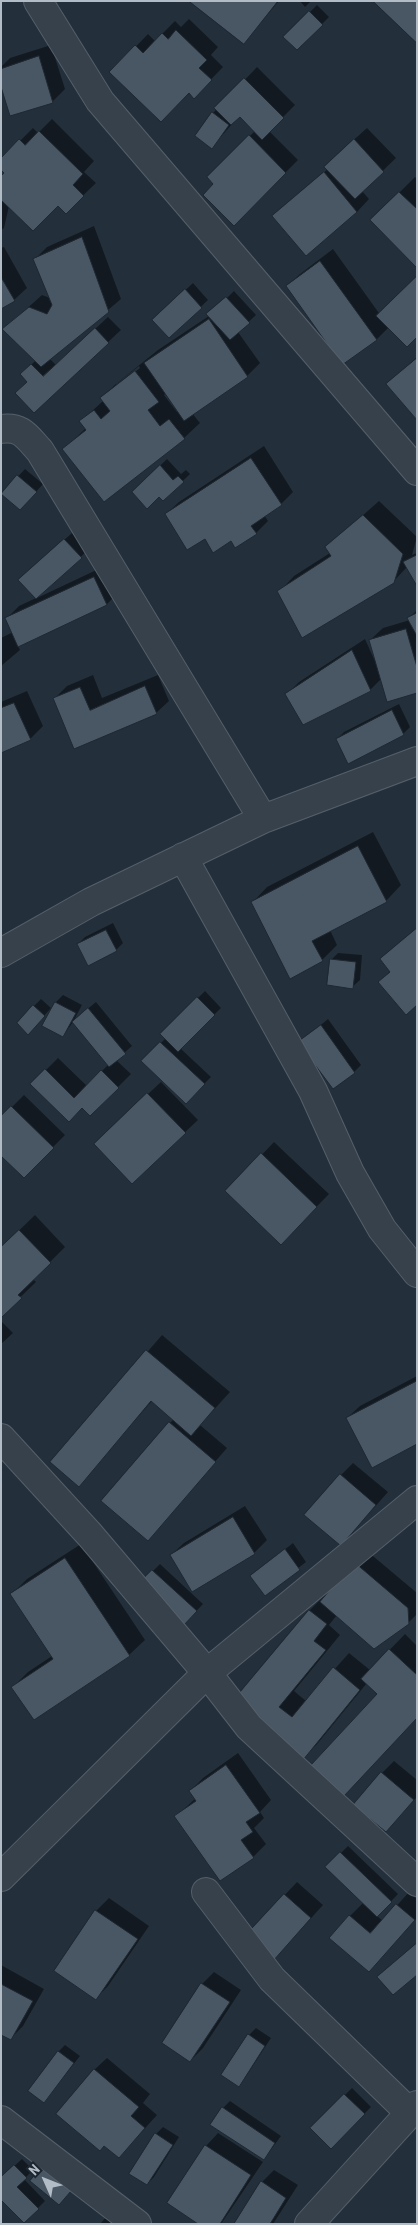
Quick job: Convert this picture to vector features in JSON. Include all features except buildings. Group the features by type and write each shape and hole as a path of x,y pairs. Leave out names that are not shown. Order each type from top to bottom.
{"street":[{"path":"38,1 100,101 417,471"},
{"path":"1,429 14,428 25,434 40,451 263,819"},
{"path":"1,953 91,902 263,819 417,761"},
{"path":"183,857 313,1092 350,1173 382,1229 417,1273"},
{"path":"1,1438 72,1514 207,1673 249,1727 417,1882"},
{"path":"1,1877 207,1673 417,1500"},
{"path":"206,1892 272,1979 413,2109 309,2224"},
{"path":"1,2120 137,2224"}]}
